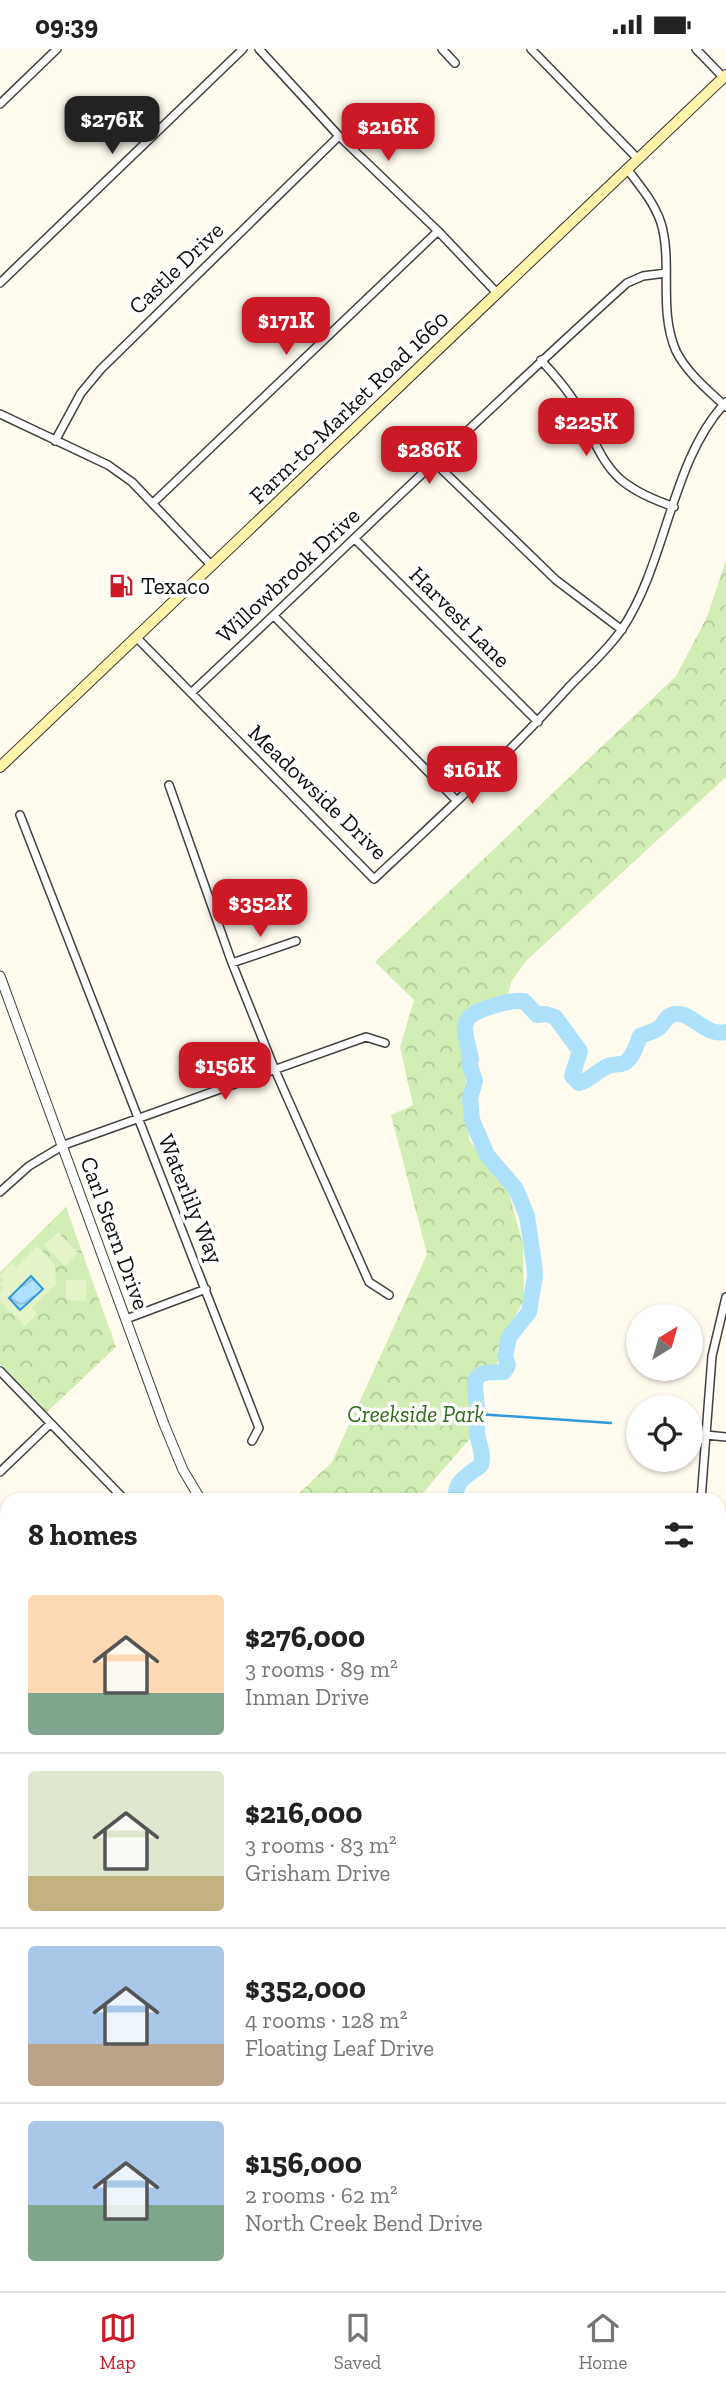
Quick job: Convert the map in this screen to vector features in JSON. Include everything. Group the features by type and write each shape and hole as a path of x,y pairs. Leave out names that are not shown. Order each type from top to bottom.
{"main road":[{"name":"Farm-to-Market Road 1660","path":"0,767 725,76"}],"street":[{"path":"0,104 57,49"},
{"path":"0,283 243,49"},
{"path":"259,49 339,136 497,293"},
{"path":"442,49 455,63"},
{"path":"531,49 638,159"},
{"path":"696,49 725,76"},
{"name":"Castle Drive","path":"55,441 81,393 101,369 339,136"},
{"path":"627,169 654,204 662,226 669,329 677,352 700,383 725,405"},
{"path":"154,502 438,232"},
{"name":"Willowbrook Drive","path":"191,693 355,540 541,360 627,283 643,276 666,273"},
{"path":"541,360 568,391 585,421 593,443 620,478 636,490 674,507"},
{"name":"Meadowside Drive","path":"136,638 374,879 538,722 622,630 649,578 687,466 702,435 725,405"},
{"path":"0,414 108,465 132,482 154,502 211,565"},
{"path":"434,462 556,580 622,630"},
{"name":"Harvest Lane","path":"355,540 538,722"},
{"path":"274,616 457,801"},
{"path":"169,785 232,963 275,1070 369,1282 389,1295"},
{"name":"Waterlily Way","path":"20,815 259,1428 252,1441"},
{"path":"232,963 296,941"},
{"name":"Carl Stern Drive","path":"0,976 164,1424 197,1493"},
{"path":"0,1192 29,1166 64,1145 366,1037 386,1043"},
{"path":"126,1319 206,1289"},
{"path":"702,1493 712,1356 726,1297"},
{"path":"0,1371 118,1493"},
{"path":"0,1472 50,1424"},
{"path":"706,1435 726,1437"}],"green space":[{"name":"Creekside Park","path":"726,560 726,777 526,961 511,982 508,995 462,1015 469,1140 509,1193 523,1245 524,1300 497,1349 498,1363 474,1371 468,1389 472,1406 473,1435 423,1493 299,1493 332,1462 427,1254 391,1115 413,1105 400,1047 414,1000 375,962 676,676 707,617"},
{"path":"66,1207 116,1347 46,1413 0,1364 0,1272"},
{"path":"58,1232 78,1253 65,1266 44,1245"},
{"path":"37,1246 55,1264 56,1285 32,1308 37,1314 25,1326 0,1301 0,1291 3,1288 0,1285 3,1281 0,1275 12,1263 16,1267"},
{"path":"66,1280 87,1280 86,1301 66,1300"}],"water":[{"path":"31,1276 43,1289 20,1310 9,1298"}],"waterway":[{"path":"456,1493 459,1483 481,1465 482,1461 477,1431 476,1380 484,1374 504,1372 508,1365 505,1356 509,1337 529,1312 535,1276 527,1216 516,1189 487,1155 472,1120 470,1098 475,1081 469,1063 471,1059 465,1032 467,1020 479,1011 515,1001 524,1001 537,1015 555,1017 580,1051 572,1076 579,1083 610,1065 625,1063 633,1053 640,1036 658,1029 671,1015 684,1015 710,1030 726,1032"},
{"path":"477,1414 611,1423"}],"place":[{"name":"Texaco","path":"121,586"}]}
